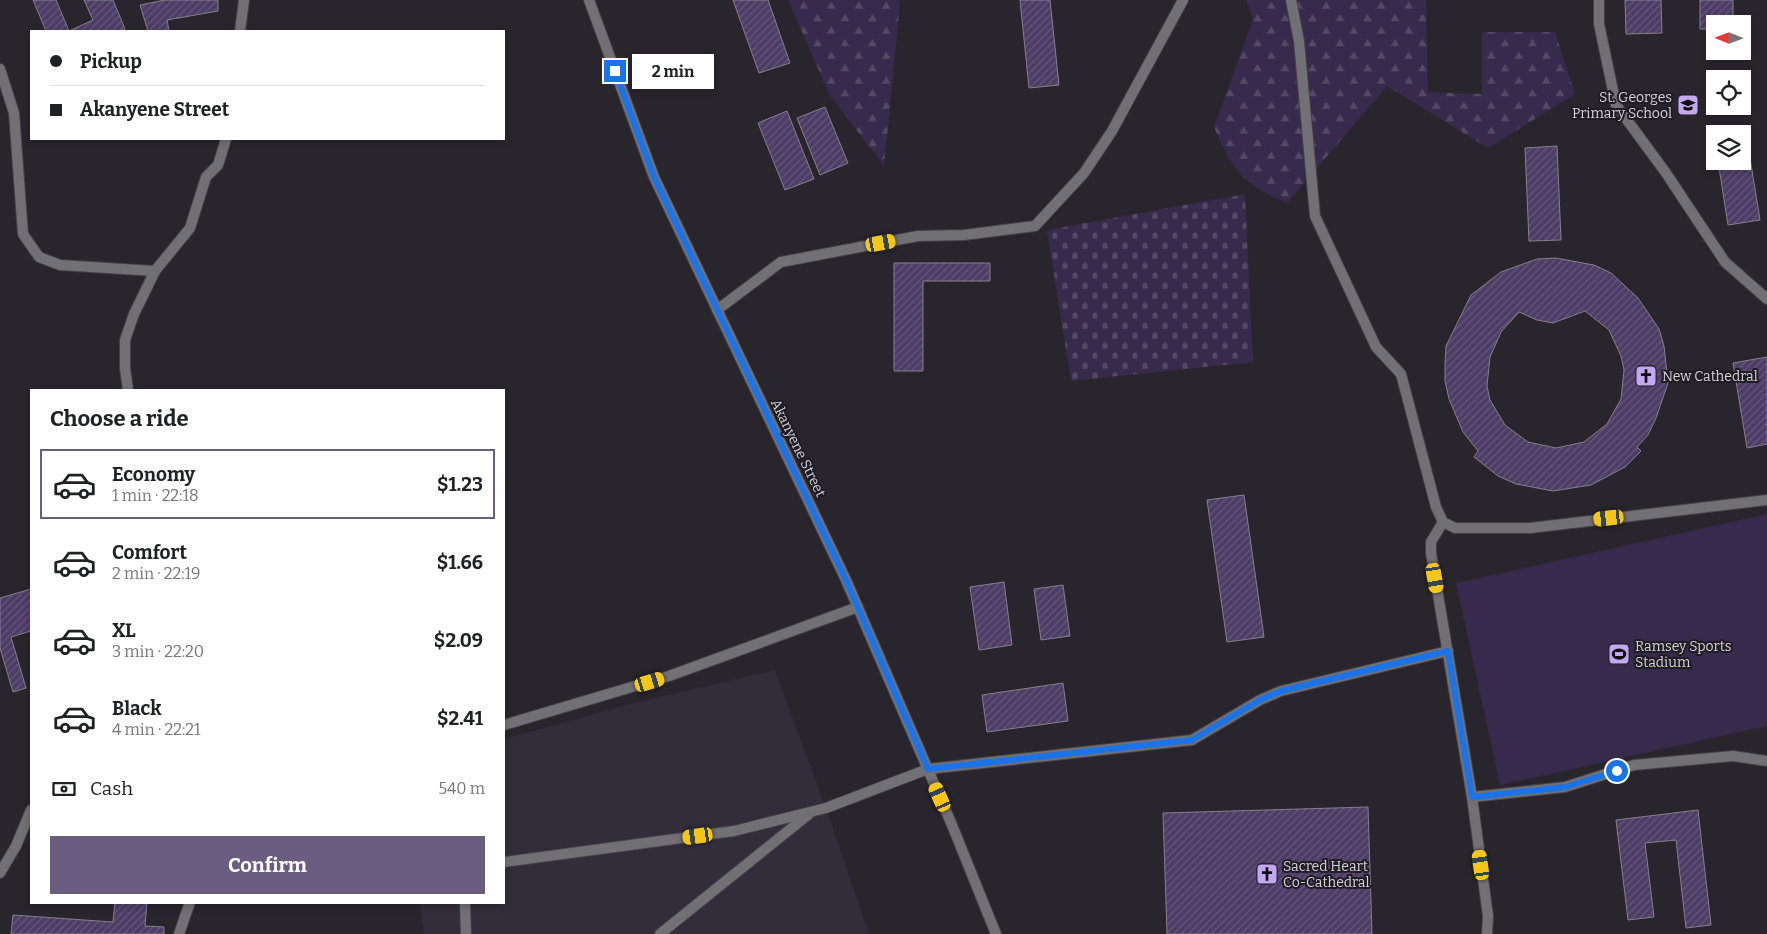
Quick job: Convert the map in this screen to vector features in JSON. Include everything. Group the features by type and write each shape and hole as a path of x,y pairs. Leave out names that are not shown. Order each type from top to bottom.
{"street":[{"path":"240,30 244,0"},
{"name":"Akanyene Street","path":"589,0 654,177 858,607 928,769 996,934"},
{"path":"717,310 781,262 918,236 964,235 1035,226 1084,173 1112,131 1183,0"},
{"path":"1291,0 1299,41 1315,216 1376,347 1401,374 1436,507 1442,522 1455,528 1530,528 1767,500"},
{"path":"1599,0 1599,24 1616,105 1666,172 1725,262 1767,299"},
{"path":"0,69 14,113 24,234 39,257 60,265 155,272"},
{"path":"128,389 125,368 125,340 134,314 155,272 190,228 206,177 218,165 226,140"},
{"path":"1442,522 1431,542 1431,553 1472,797 1488,916 1487,934"},
{"path":"505,725 668,676 858,607"},
{"path":"505,862 734,831 813,811 928,769 1192,740 1260,700 1281,691 1448,651"},
{"path":"1472,797 1565,787 1634,765 1733,756 1767,762"},
{"path":"660,934 813,811"},
{"path":"0,874 16,846 30,812"},
{"path":"178,934 189,904"},
{"path":"466,904 466,934"}],"shaded area":[{"path":"775,670 826,808 869,934 424,934 420,904 505,904 505,739 634,703"}],"green space":[{"path":"788,0 898,0 900,4 884,166 829,94"},
{"path":"1246,0 1426,0 1428,92 1482,94 1482,32 1555,32 1575,94 1488,148 1387,86 1287,203 1260,189 1241,175 1227,155 1214,127 1253,19"},
{"path":"1245,194 1253,362 1071,381 1047,230"},
{"name":"Ramsey Sports Stadium","path":"1767,514 1767,726 1500,785 1456,583"}],"building":[{"path":"33,0 56,0 69,30 46,30"},
{"path":"84,0 113,0 125,29 71,30 93,20"},
{"path":"165,0 218,0 218,11 167,20 169,30 148,30 140,5"},
{"path":"733,0 768,0 790,63 759,73"},
{"path":"1020,0 1050,0 1059,85 1029,88"},
{"path":"1625,0 1661,0 1662,33 1626,34"},
{"path":"1700,0 1733,0 1733,15 1706,15 1706,29 1700,29"},
{"path":"825,107 848,163 820,175 797,118"},
{"path":"787,111 814,179 785,190 758,123"},
{"path":"1557,146 1561,240 1529,241 1525,148"},
{"path":"1751,164 1760,220 1728,225 1719,170 1751,170"},
{"name":"New Cathedral","path":"1556,258 1594,265 1611,273 1638,298 1659,329 1664,346 1668,383 1648,435 1637,447 1641,451 1625,467 1591,485 1553,491 1516,484 1498,476 1474,457 1478,451 1463,432 1449,399 1445,381 1446,346 1471,295 1501,272 1537,259","holes":["1585,311 1609,330 1621,356 1624,370 1621,399 1607,424 1584,442 1556,448 1528,442 1505,425 1490,400 1487,386 1490,357 1501,332 1519,312 1537,320 1553,323"]},
{"path":"894,263 990,263 990,281 923,281 923,371 894,371"},
{"path":"1767,357 1767,444 1747,448 1733,363"},
{"path":"1244,495 1264,637 1227,642 1207,500"},
{"path":"1004,582 1012,645 979,650 970,587"},
{"path":"1063,585 1070,636 1041,640 1034,589"},
{"path":"30,589 30,631 11,637 26,688 13,692 0,648 0,598"},
{"path":"1063,683 1068,721 987,732 982,695"},
{"name":"Sacred Heart Co-Cathedral","path":"1368,807 1372,934 1167,934 1163,813"},
{"path":"1698,810 1711,925 1686,928 1676,840 1645,843 1654,917 1628,920 1616,820"},
{"path":"115,904 147,904 145,926 164,927 164,934 11,934 13,915 113,922"}],"place":[{"name":"St. Georges Primary School","path":"1688,105"},
{"name":"New Cathedral","path":"1646,376"},
{"name":"Ramsey Sports Stadium","path":"1619,654"},
{"name":"Sacred Heart Co-Cathedral","path":"1267,874"}],"route":[{"path":"615,71 654,177 846,580 928,769 1192,740 1214,729 1260,700 1281,691 1448,651 1472,797 1565,787 1617,771"}]}
